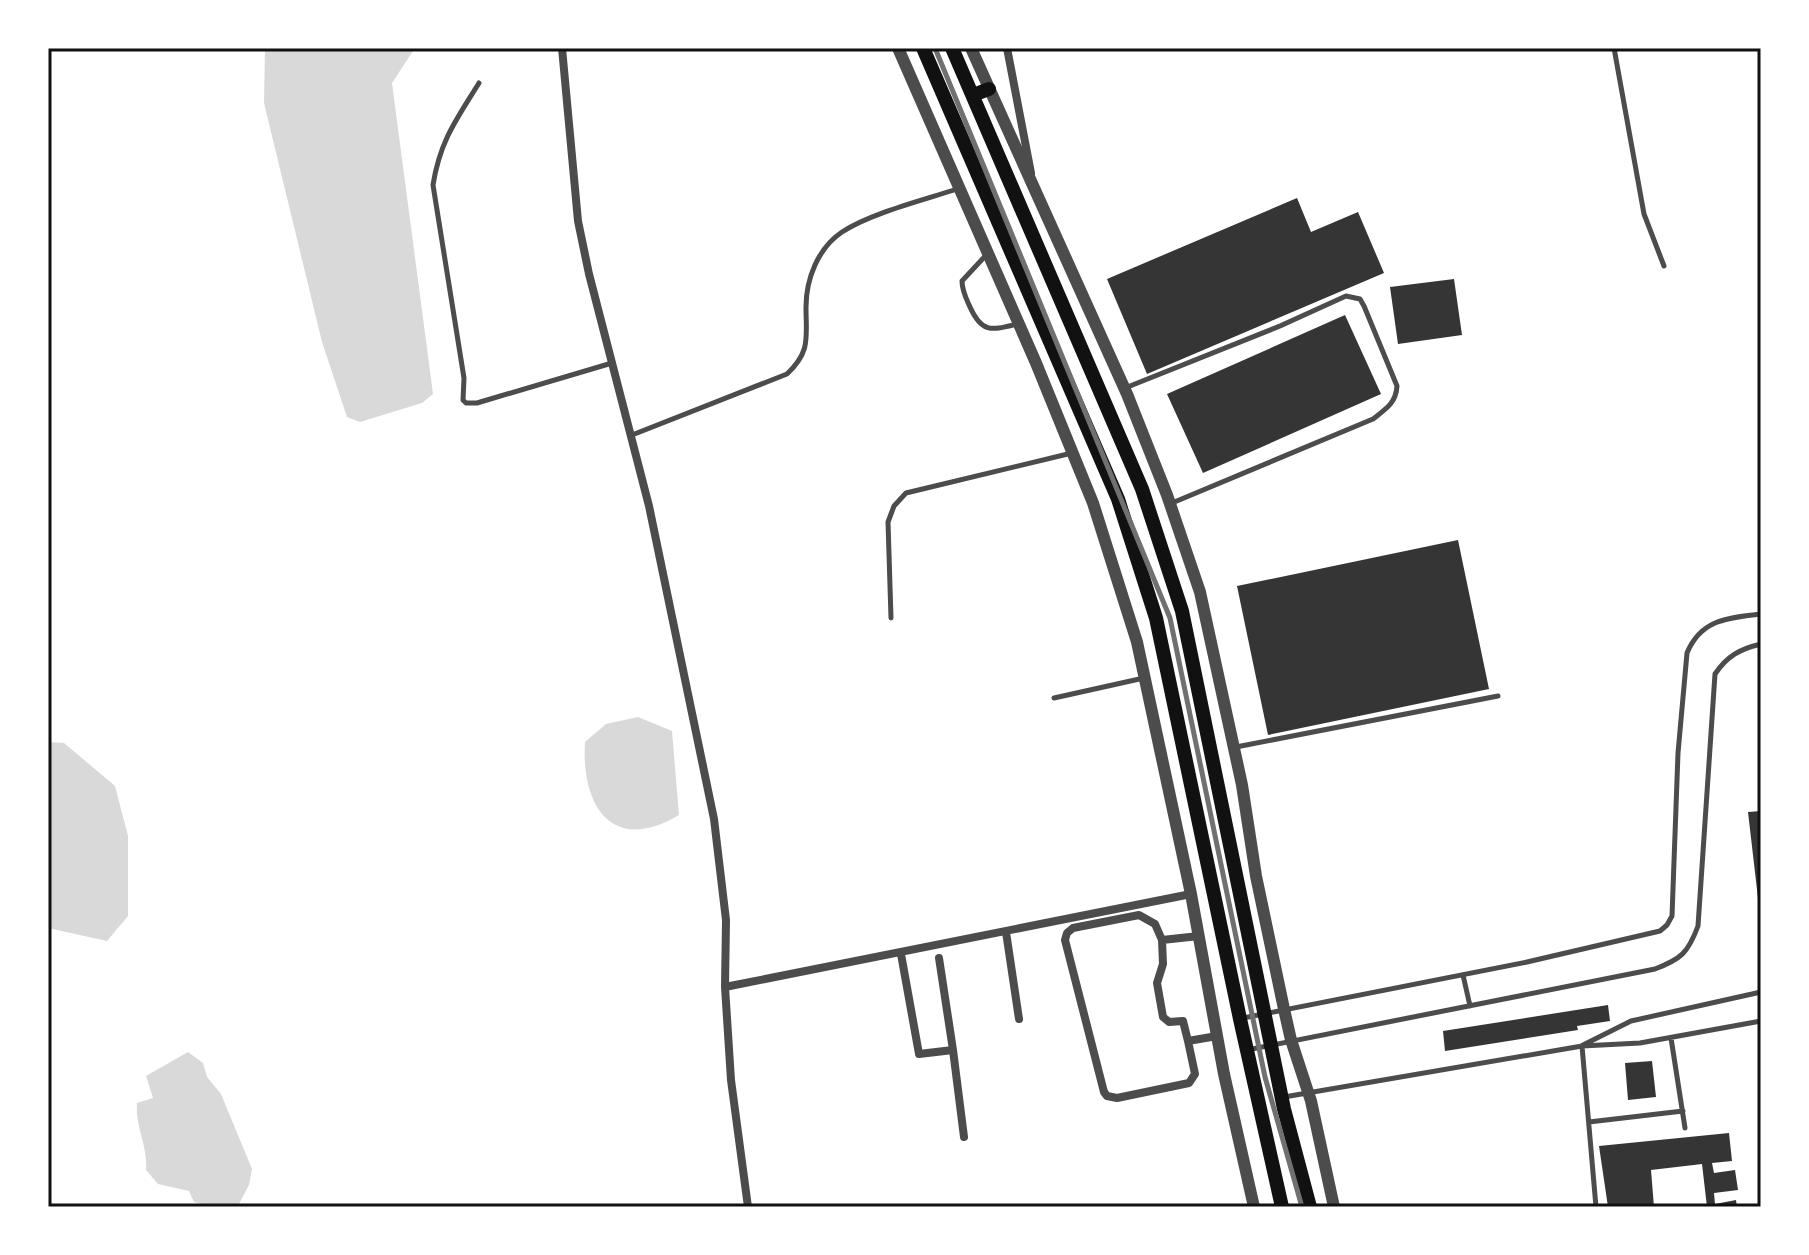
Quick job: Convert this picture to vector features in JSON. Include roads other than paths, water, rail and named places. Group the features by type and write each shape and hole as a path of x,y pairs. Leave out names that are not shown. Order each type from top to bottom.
{"main road":[{"path":"923,48 1118,499 1156,618 1282,1207"},
{"path":"952,48 1142,489 1182,611 1282,1097 1310,1207"},
{"path":"973,95 989,89"},
{"path":"1226,954 1252,950"}],"street":[{"path":"562,48 578,221 649,506 714,819 726,920 725,987 731,1080 748,1207"},
{"path":"898,48 1073,453 1093,503 1137,642 1254,1207"},
{"path":"971,48 1124,388 1171,504 1200,592 1242,785 1256,876 1284,1009 1308,1093 1334,1207"},
{"path":"1007,48 1036,195"},
{"path":"725,987 1191,894"},
{"path":"1139,915 1155,924 1162,940 1163,964 1157,983 1163,1017 1169,1022 1183,1021 1188,1041 1195,1074 1189,1083 1117,1098 1107,1096 1065,940 1067,933 1073,928 1139,915"},
{"path":"1006,932 1019,1019"},
{"path":"1162,940 1199,936"},
{"path":"901,954 919,1054 953,1050"},
{"path":"939,958 964,1137"},
{"path":"1188,1041 1217,1036"}],"lane":[{"path":"1614,48 1644,214 1664,266"},
{"path":"479,83 446,136 437,158 433,185 464,378 463,400 477,403 612,363"},
{"path":"632,435 787,374 801,361 807,343 809,274 840,233 859,223 958,188"},
{"path":"988,253 962,281 963,293 976,321 982,326 995,329 1019,323"},
{"path":"1124,388 1280,326 1346,296 1360,299 1364,306 1397,386 1396,397 1373,419 1171,504"},
{"path":"891,618 888,522 894,506 906,493 1073,453"},
{"path":"1240,1019 1463,975 1660,931 1672,916 1678,753 1687,653 1701,629 1714,623 1761,614"},
{"path":"1247,1051 1655,969 1678,960 1691,946 1698,926 1715,674 1724,659 1761,644"},
{"path":"1054,698 1145,678"},
{"path":"1234,748 1498,696"},
{"path":"1463,975 1470,1006"},
{"path":"1582,1046 1631,1021 1761,992"},
{"path":"1282,1097 1582,1046 1671,1038 1761,1021"},
{"path":"1671,1038 1685,1128"},
{"path":"1582,1046 1596,1207"},
{"path":"1589,1122 1683,1111"}],"railway":[{"path":"935,48 1170,618 1265,1077 1302,1207"}]}
